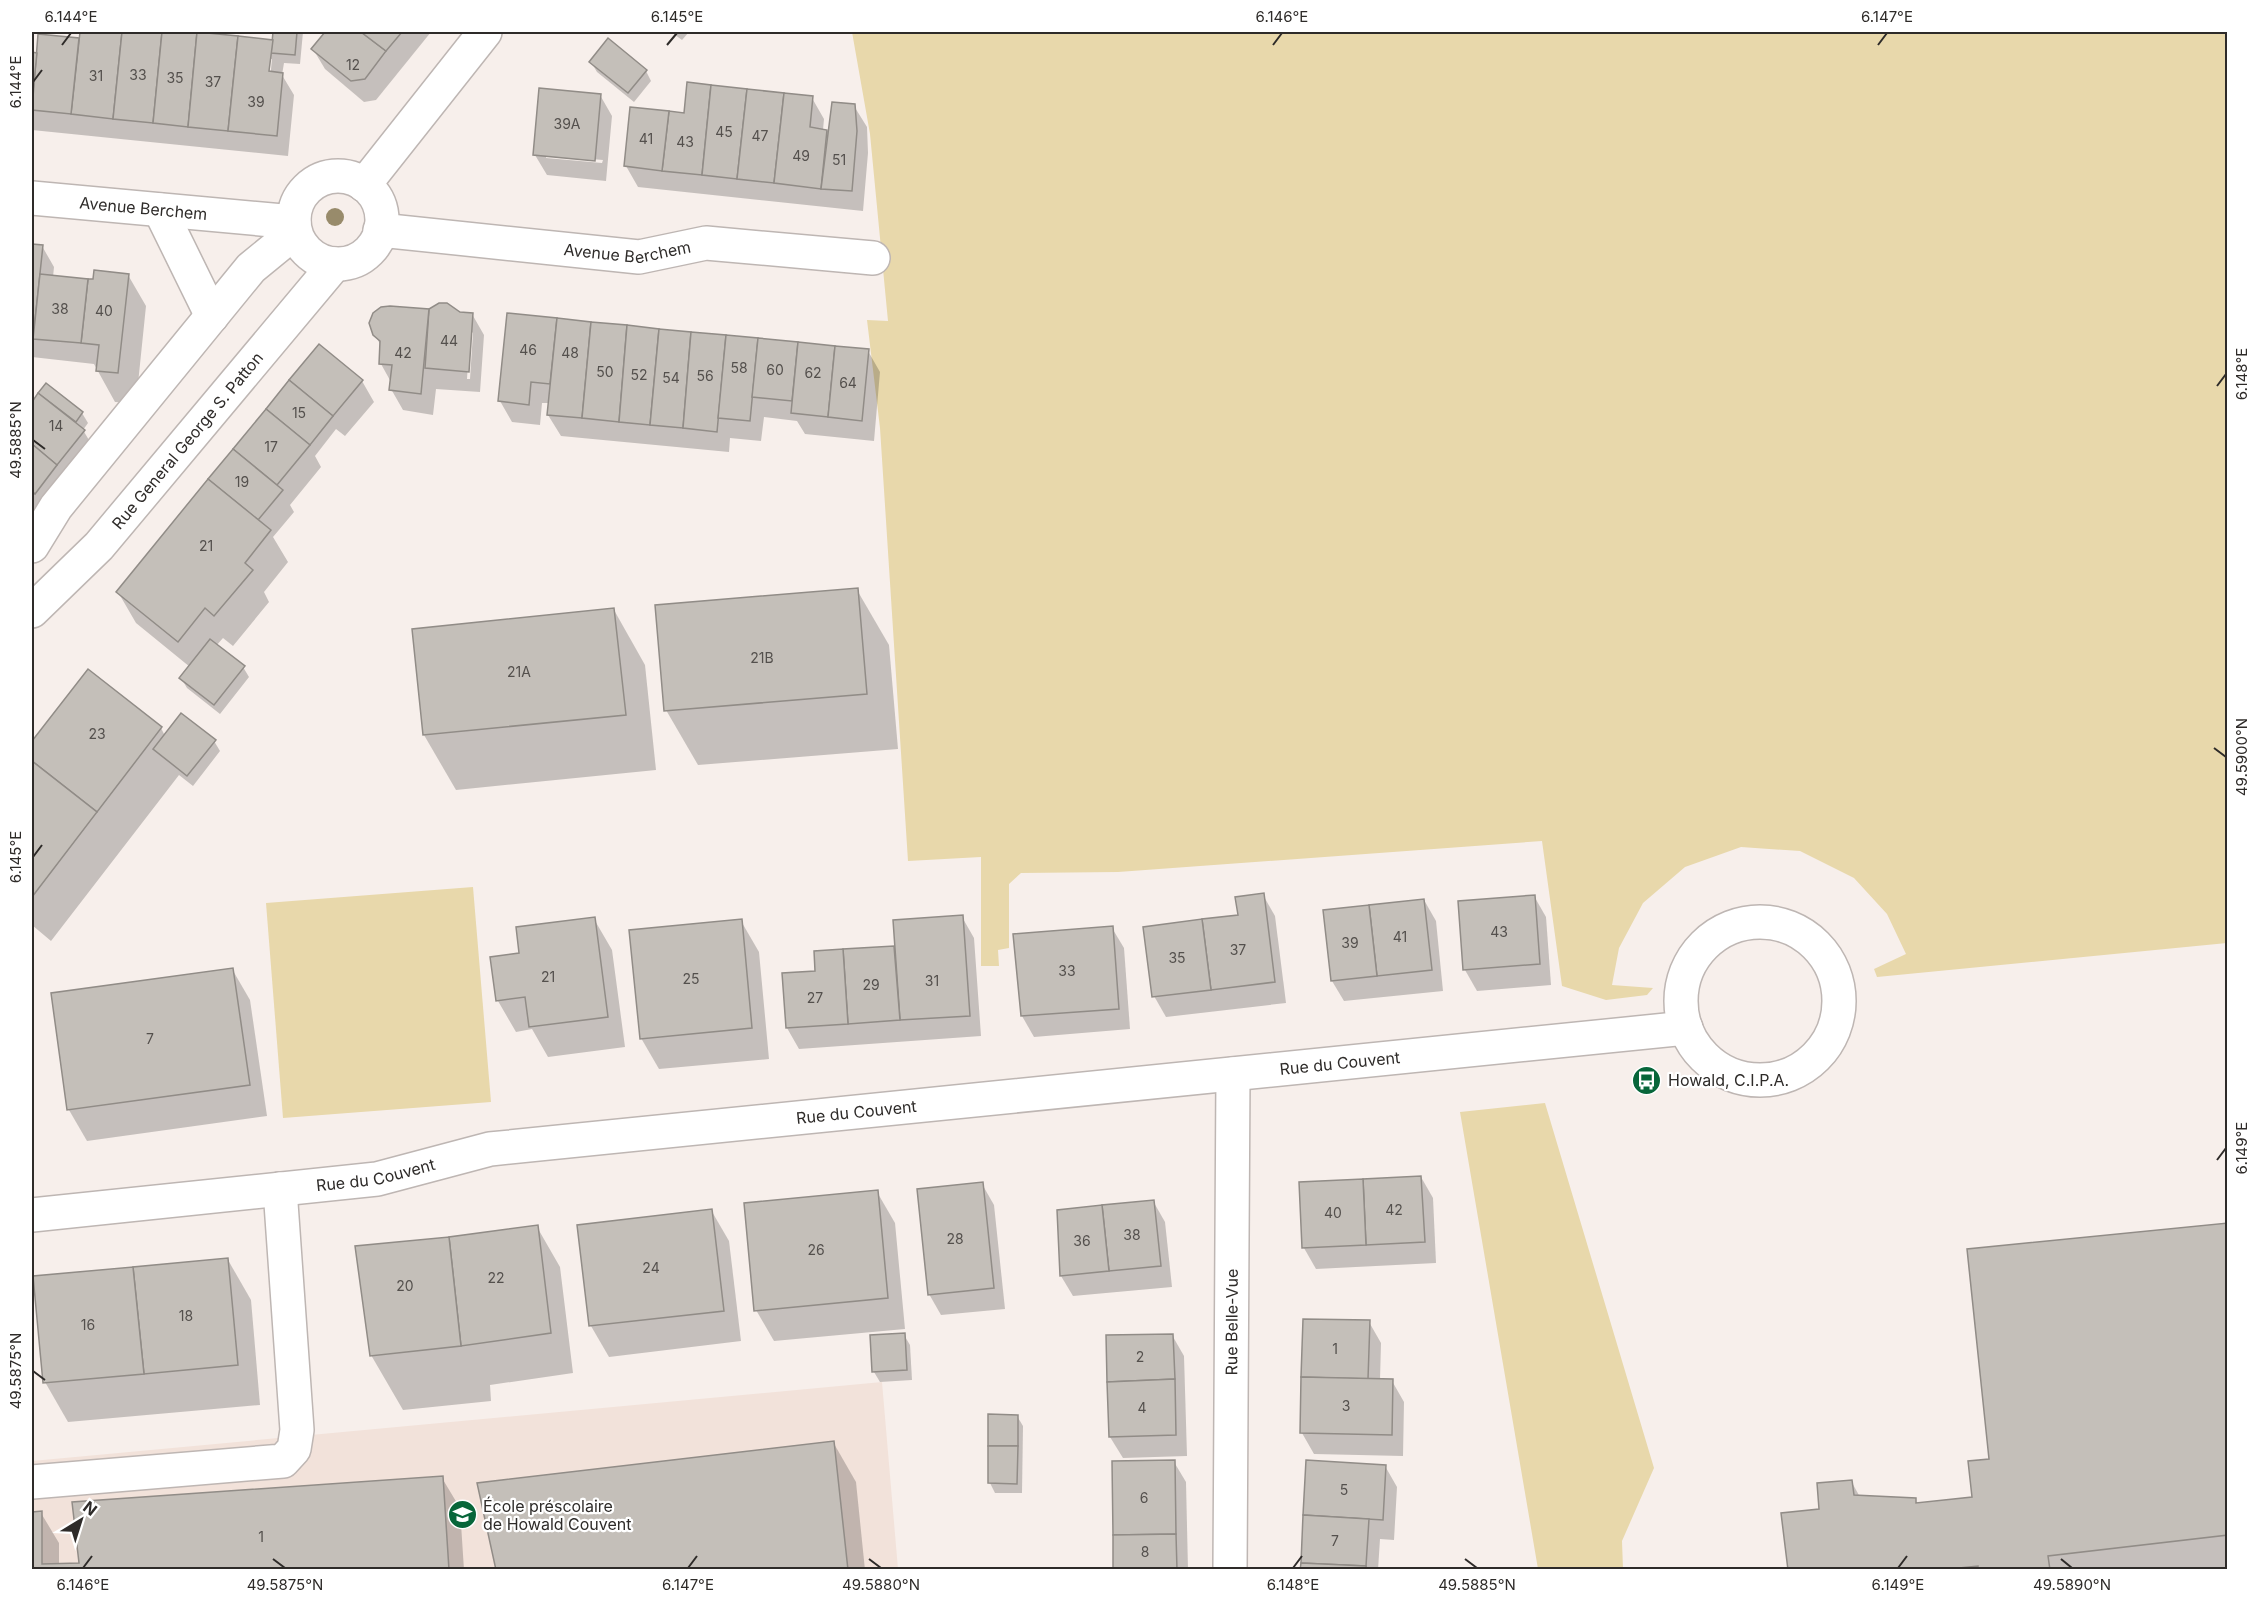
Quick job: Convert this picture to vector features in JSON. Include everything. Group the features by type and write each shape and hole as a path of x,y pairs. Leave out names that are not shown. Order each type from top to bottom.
{"street":[{"path":"364,185 485,32"},
{"path":"337,176 351,178 364,185 373,194 382,217 380,230 369,251 359,259 335,264 322,261 310,254 301,244 294,227 296,208 301,195 311,185 337,176"},
{"name":"Avenue Berchem","path":"32,198 160,210 294,227"},
{"path":"160,210 212,316"},
{"path":"32,546 56,507 251,268 294,227"},
{"name":"Avenue Berchem","path":"380,230 639,257 706,243 873,258"},
{"name":"Rue General George S. Patton","path":"32,611 99,546 335,264"},
{"path":"1765,922 1790,928 1813,942 1829,962 1839,986 1839,1012 1832,1037 1816,1059 1794,1073 1769,1080 1743,1079 1718,1069 1698,1051 1686,1028 1681,1003 1684,977 1696,954 1715,936 1739,925 1765,922"},
{"name":"Rue du Couvent","path":"32,1215 376,1179 490,1149 1686,1028"},
{"name":"Rue Belle-Vue","path":"1230,1569 1233,1074"},
{"path":"32,1482 283,1461 294,1449 297,1430 280,1189"}],"shaded area":[{"path":"852,32 2227,32 2227,943 1877,977 1874,969 1906,954 1887,914 1854,878 1800,851 1741,847 1685,867 1643,903 1619,948 1612,985 1653,988 1647,995 1606,1000 1562,986 1542,841 1118,872 1021,873 1009,884 1009,948 998,950 999,966 981,966 981,857 908,861 880,428 867,320 888,321 870,134"},
{"path":"473,887 491,1102 283,1118 266,903"},
{"path":"1545,1103 1654,1468 1622,1541 1623,1569 1538,1569 1460,1112"},
{"name":"École préscolaire de Howald Couvent","path":"882,1382 898,1569 32,1570 32,1461"}],"building":[{"path":"80,32 122,32 113,119 71,114"},
{"path":"122,32 162,32 153,123 113,119"},
{"path":"162,32 197,32 188,127 153,123"},
{"path":"197,32 238,36 228,131 188,127"},
{"path":"273,32 297,32 295,55 271,53"},
{"path":"325,32 361,32 386,51 365,79 351,81 311,49"},
{"path":"361,32 402,32 386,51"},
{"path":"38,34 79,38 71,114 32,110"},
{"path":"238,36 273,40 269,71 283,73 277,136 228,131"},
{"path":"608,38 647,70 628,93 589,62"},
{"path":"32,52 37,53 32,100"},
{"path":"687,82 711,85 702,175 662,171 669,111 684,113"},
{"path":"711,85 747,89 737,179 702,175"},
{"path":"539,88 601,94 595,161 533,155"},
{"path":"747,89 784,93 774,183 737,179"},
{"path":"784,93 813,96 810,127 827,130 821,189 774,183"},
{"path":"832,102 855,104 857,131 852,191 821,189"},
{"path":"630,107 669,111 662,171 624,166"},
{"path":"32,244 43,245 33,339 32,338"},
{"path":"94,270 129,274 118,373 96,371 99,345 81,343 88,279 93,279"},
{"path":"40,274 88,279 81,343 33,339"},
{"path":"439,303 447,303 460,312 473,313 469,372 425,368 429,309"},
{"path":"381,307 429,309 421,394 389,390 392,365 379,364 380,341 373,335 369,323 373,313"},
{"path":"507,313 557,318 550,384 531,382 529,405 498,401"},
{"path":"557,318 591,322 582,418 547,415"},
{"path":"591,322 627,325 619,422 582,418"},
{"path":"627,325 659,329 650,425 619,422"},
{"path":"659,329 691,332 683,428 650,425"},
{"path":"691,332 726,335 717,432 683,428"},
{"path":"726,335 758,338 750,421 718,418"},
{"path":"758,338 798,342 792,401 752,397"},
{"path":"798,342 835,346 828,417 791,413"},
{"path":"319,344 363,380 333,416 289,380"},
{"path":"835,346 869,349 862,421 828,417"},
{"path":"289,380 333,416 310,445 266,409"},
{"path":"46,383 83,412 76,422 38,393"},
{"path":"38,393 85,430 57,465 32,444 32,402"},
{"path":"266,409 310,445 277,485 233,449"},
{"path":"32,444 57,465 35,494 32,491"},
{"path":"233,449 283,490 258,520 208,479"},
{"path":"208,479 271,530 245,563 253,570 214,616 205,608 178,642 116,592"},
{"path":"858,588 867,694 664,711 655,605"},
{"path":"614,608 626,715 423,735 412,629"},
{"path":"210,639 245,666 214,705 179,678"},
{"path":"88,669 162,727 97,812 32,761 32,741"},
{"path":"181,713 216,740 187,776 153,749"},
{"path":"32,761 97,812 32,897"},
{"path":"1264,893 1275,982 1211,990 1202,919 1238,915 1235,897"},
{"path":"1535,895 1540,964 1463,970 1458,901"},
{"path":"1424,899 1432,970 1377,976 1369,905"},
{"path":"1369,905 1377,976 1331,981 1323,910"},
{"path":"963,915 970,1016 900,1020 893,920"},
{"path":"595,917 608,1017 529,1027 525,997 496,1001 490,957 519,953 516,927"},
{"path":"742,919 752,1028 640,1039 629,930"},
{"path":"1202,919 1211,990 1152,997 1143,927"},
{"path":"1113,926 1119,1009 1021,1016 1013,934"},
{"path":"894,946 900,1020 848,1024 843,949"},
{"path":"843,949 848,1024 786,1028 782,973 815,971 814,951"},
{"path":"233,968 250,1085 67,1110 51,993"},
{"path":"1421,1176 1425,1242 1366,1245 1363,1179"},
{"path":"1363,1179 1366,1245 1302,1248 1299,1182"},
{"path":"983,1182 994,1288 928,1295 917,1189"},
{"path":"878,1190 888,1298 754,1311 744,1203"},
{"path":"1154,1200 1161,1266 1109,1271 1102,1205"},
{"path":"1102,1205 1109,1271 1060,1276 1057,1210"},
{"path":"712,1209 724,1311 589,1326 577,1225"},
{"path":"2228,1223 2228,1535 2048,1556 2050,1570 1978,1570 1978,1566 1939,1570 1788,1570 1781,1513 1819,1509 1817,1483 1852,1480 1854,1495 1916,1498 1916,1503 1972,1497 1968,1461 1989,1459 1967,1249"},
{"path":"538,1225 551,1333 461,1346 449,1237"},
{"path":"449,1237 461,1346 370,1356 355,1246"},
{"path":"228,1258 238,1365 144,1374 133,1267"},
{"path":"133,1267 144,1374 43,1383 33,1276"},
{"path":"1303,1319 1370,1320 1368,1379 1301,1377"},
{"path":"905,1333 907,1370 872,1372 870,1335"},
{"path":"1173,1334 1175,1379 1107,1382 1106,1335"},
{"path":"1301,1377 1393,1379 1392,1435 1300,1433"},
{"path":"1175,1379 1176,1435 1109,1437 1107,1382"},
{"path":"988,1414 1018,1415 1018,1446 988,1446"},
{"path":"834,1441 848,1570 496,1570 477,1483"},
{"path":"988,1446 1018,1446 1017,1484 988,1483"},
{"path":"1175,1460 1176,1534 1113,1535 1112,1461"},
{"path":"1306,1460 1386,1465 1383,1520 1303,1515"},
{"path":"443,1476 449,1570 32,1570 32,1512 42,1511 42,1564 79,1563 72,1502"},
{"path":"1303,1515 1369,1519 1366,1566 1301,1563"},
{"path":"1176,1534 1177,1570 1113,1570 1113,1535"},
{"path":"1301,1563 1366,1566 1366,1570 1300,1570"}],"place":[{"name":"Howald, C.I.P.A.","path":"1647,1080"},
{"name":"École préscolaire de Howald Couvent","path":"462,1515"}]}
